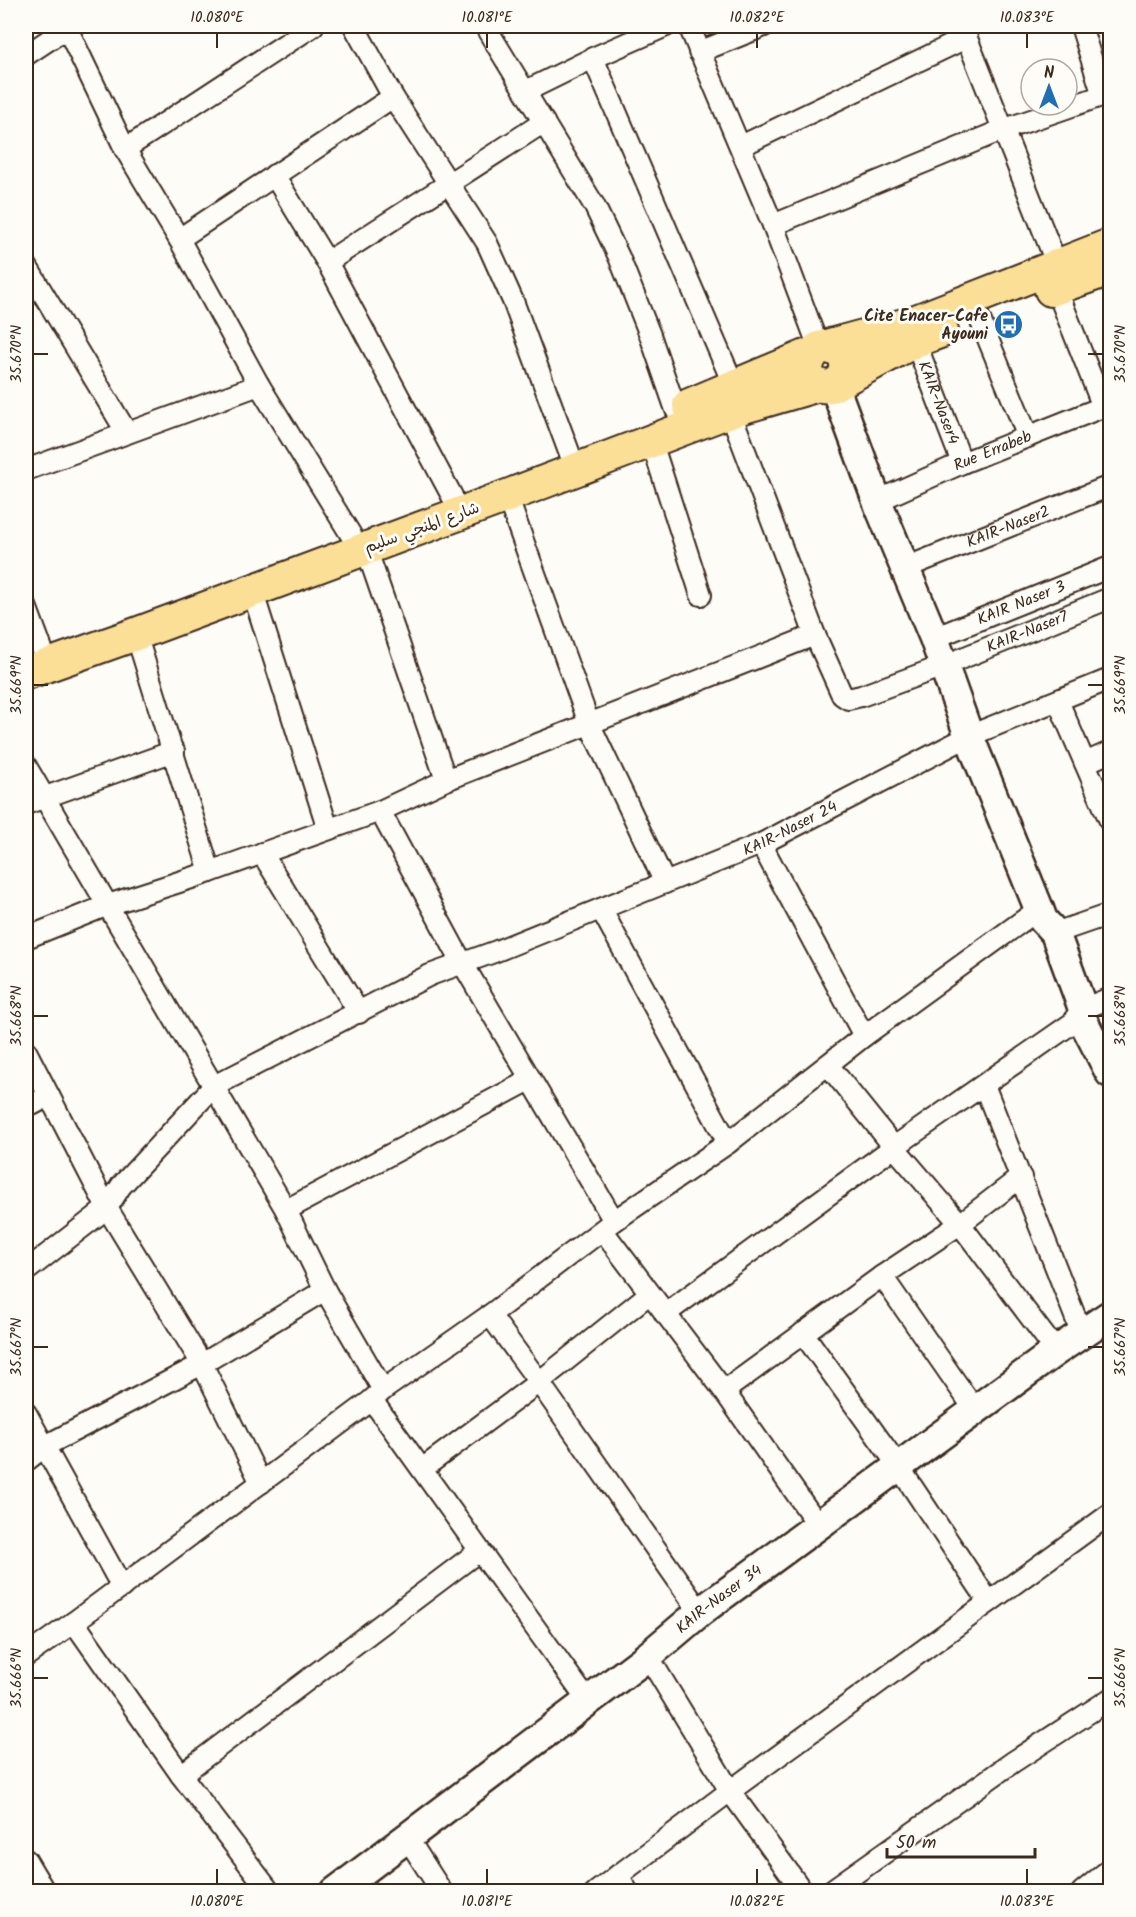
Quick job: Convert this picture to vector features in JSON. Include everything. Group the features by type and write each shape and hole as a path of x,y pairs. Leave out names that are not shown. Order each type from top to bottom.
{"main road":[{"name":"شارع المنجي سليم","path":"31,659 136,634 252,590 453,496 676,410 831,384 915,341 979,317 1056,277 1110,245"},
{"name":"شارع المنجي سليم","path":"31,659 358,542 507,496 651,440 732,399 820,349 1056,277 1110,269"},
{"path":"820,349 808,359 808,374 813,381 831,384"}],"street":[{"path":"26,55 68,26 125,149 179,239 259,385 358,542 446,780"},
{"path":"125,149 313,26"},
{"path":"354,26 393,97 487,243 513,301 569,452"},
{"path":"485,26 594,206 619,257 650,334 676,410"},
{"path":"526,91 666,26"},
{"path":"688,26 741,146 820,349"},
{"path":"699,52 764,26"},
{"path":"772,225 1002,130 1107,94 1081,26"},
{"path":"741,146 964,32 1107,405"},
{"path":"26,938 108,905 210,872 380,811 446,780 815,635 732,399 593,58"},
{"path":"179,239 393,97"},
{"path":"327,262 544,122"},
{"path":"274,175 327,262 453,496"},
{"path":"26,266 127,433"},
{"path":"979,317 1028,437"},
{"name":"KAIR-Naser4","path":"915,341 962,463"},
{"path":"831,384 1043,920 1055,933 1082,1013 1110,1070"},
{"path":"26,470 259,385"},
{"name":"Rue Errabeb","path":"877,501 962,463 1107,405"},
{"path":"651,440 701,595"},
{"name":"KAIR-Naser2","path":"905,568 1110,486"},
{"path":"507,496 589,723 664,883"},
{"name":"KAIR Naser 3","path":"933,638 1110,567"},
{"path":"252,590 328,829"},
{"name":"KAIR-Naser7","path":"815,635 839,690 848,699 943,666 1110,598"},
{"path":"26,606 31,659"},
{"path":"136,634 210,872"},
{"name":"KAIR-Naser 24","path":"214,1086 359,1013 414,982 761,844 969,736 1110,679"},
{"path":"1058,701 1110,821"},
{"path":"26,804 174,751"},
{"path":"1085,763 1110,752"},
{"path":"26,766 286,1210 377,1395 422,1469 587,1701"},
{"path":"380,811 463,964 530,1080 608,1226 649,1294 724,1391 819,1526"},
{"path":"761,844 864,1036"},
{"path":"262,853 359,1013"},
{"path":"601,909 728,1143"},
{"path":"26,1656 608,1226 728,1143 864,1036 1039,909"},
{"path":"1055,933 1110,914"},
{"path":"665,1314 1082,1013 1110,998"},
{"path":"26,1051 107,1208 202,1364 261,1483"},
{"path":"828,1065 960,1224 1056,1351"},
{"path":"286,1210 530,1080"},
{"path":"984,1085 1082,1334"},
{"path":"26,1270 107,1208 121,1186 214,1086"},
{"path":"26,1108 49,1096"},
{"path":"724,1391 882,1276 960,1224 1021,1177"},
{"path":"882,1276 975,1410"},
{"path":"26,1461 45,1446 202,1364 325,1290"},
{"path":"422,1469 539,1382 649,1294"},
{"path":"490,1315 700,1612"},
{"name":"KAIR-Naser 34","path":"335,1892 648,1656 700,1612 1056,1351 1110,1316"},
{"path":"802,1334 899,1467 989,1602"},
{"path":"26,1413 122,1587"},
{"path":"596,1892 623,1883 730,1791 1110,1514"},
{"path":"181,1775 479,1551"},
{"path":"74,1622 181,1775 270,1892"},
{"path":"648,1656 730,1791 803,1892"},
{"path":"829,1892 1013,1762 1110,1699"},
{"path":"408,1839 442,1892"},
{"path":"26,1860 45,1892"},
{"path":"1082,1892 1109,1875"}],"place":[{"name":"Cite Enacer-Cafe Ayouni","path":"1009,325"}]}
